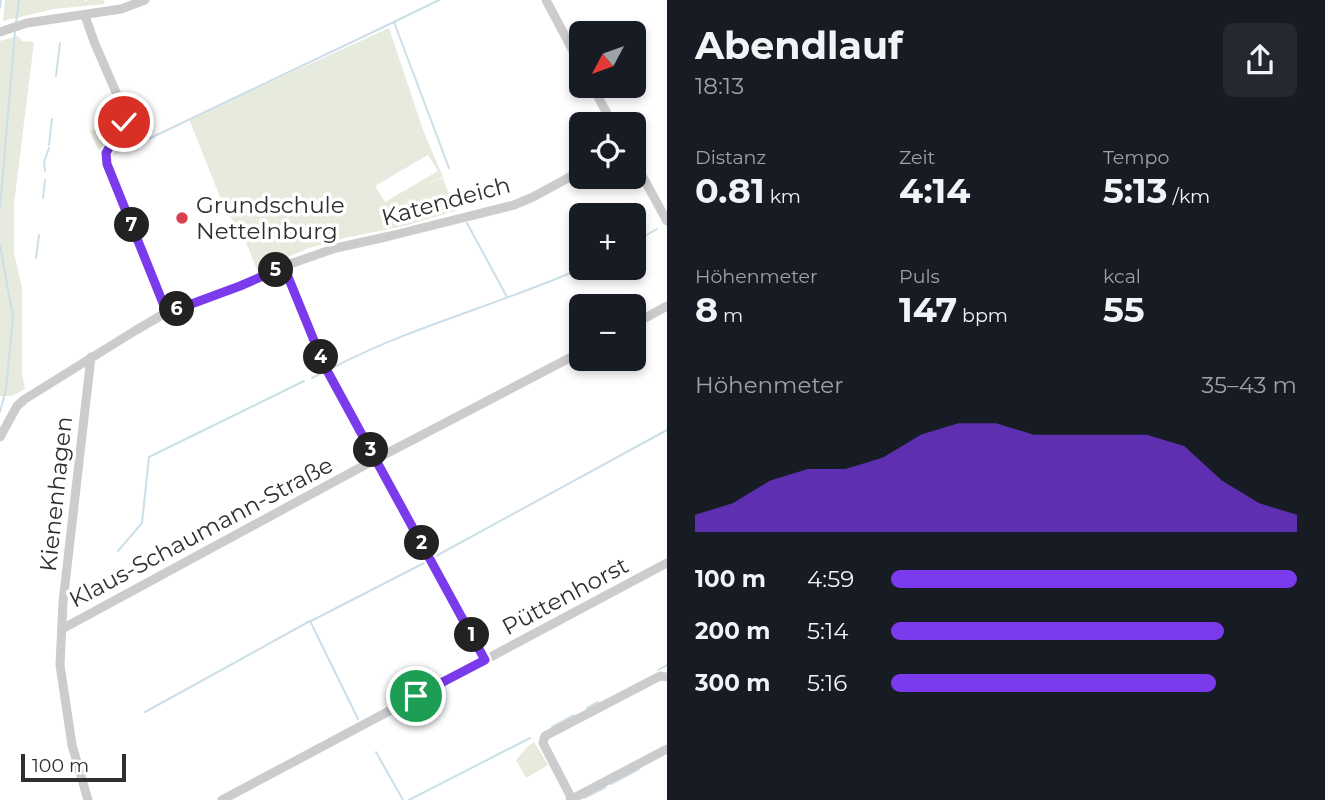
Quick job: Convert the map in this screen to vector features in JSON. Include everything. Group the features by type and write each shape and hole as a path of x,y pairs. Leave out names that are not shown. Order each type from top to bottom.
{"street":[{"path":"5,31 27,23 121,9 145,0"},
{"path":"545,0 569,44"},
{"path":"85,16 125,113 122,127 106,153 107,164 167,313"},
{"name":"Katendeich","path":"0,437 17,406 36,391 167,313 336,247 509,206 533,197 569,178"},
{"path":"646,183 667,221"},
{"path":"284,267 324,365 485,660"},
{"path":"646,317 667,306"},
{"name":"Kienenhagen","path":"88,800 72,745 60,665 63,602 91,357"},
{"name":"Klaus-Schaumann-Straße","path":"62,629 569,358"},
{"name":"Püttenhorst","path":"222,800 667,563"},
{"path":"667,677 660,676 539,738 571,800 667,749"}],"shaded area":[{"path":"5,0 103,0 105,4 54,9 3,21"},
{"path":"389,28 423,130 443,177 427,184 443,178 455,211 309,248 257,270 244,237 265,228 242,236 226,212 189,119","holes":["428,155 438,171 385,202 375,186"]},
{"path":"18,36 22,41 34,42 14,204 14,253 22,288 22,373 25,389 12,396 0,396 0,41"},
{"path":"129,113 142,142 113,156 99,151 90,131"},
{"path":"534,742 548,765 526,778 516,760"}],"waterway":[{"path":"0,8 1,0"},
{"path":"16,23 19,0"},
{"path":"439,0 394,22 449,168"},
{"path":"142,142 394,22"},
{"path":"0,208 15,32"},
{"path":"56,76 60,43"},
{"path":"49,145 52,119"},
{"path":"45,171 44,162 49,148"},
{"path":"43,198 45,180"},
{"path":"467,223 507,297"},
{"path":"646,235 657,229"},
{"path":"36,258 39,235"},
{"path":"0,245 13,317 6,389 0,412"},
{"path":"334,367 395,339 569,273"},
{"path":"312,378 324,372"},
{"path":"118,551 142,523 149,457 304,381"},
{"path":"436,556 667,430"},
{"path":"311,621 426,562"},
{"path":"145,712 310,621 358,719"},
{"path":"658,670 667,665"},
{"path":"587,708 598,702"},
{"path":"552,727 574,715"},
{"path":"409,800 530,738"},
{"path":"376,752 403,800"},
{"path":"611,784 639,769"},
{"path":"584,798 606,787"}],"place":[{"name":"Grundschule Nettelnburg","path":"182,218"}],"route":[{"path":"124,122 106,153 107,164 167,313 284,267 324,365 485,660 416,696"}]}
